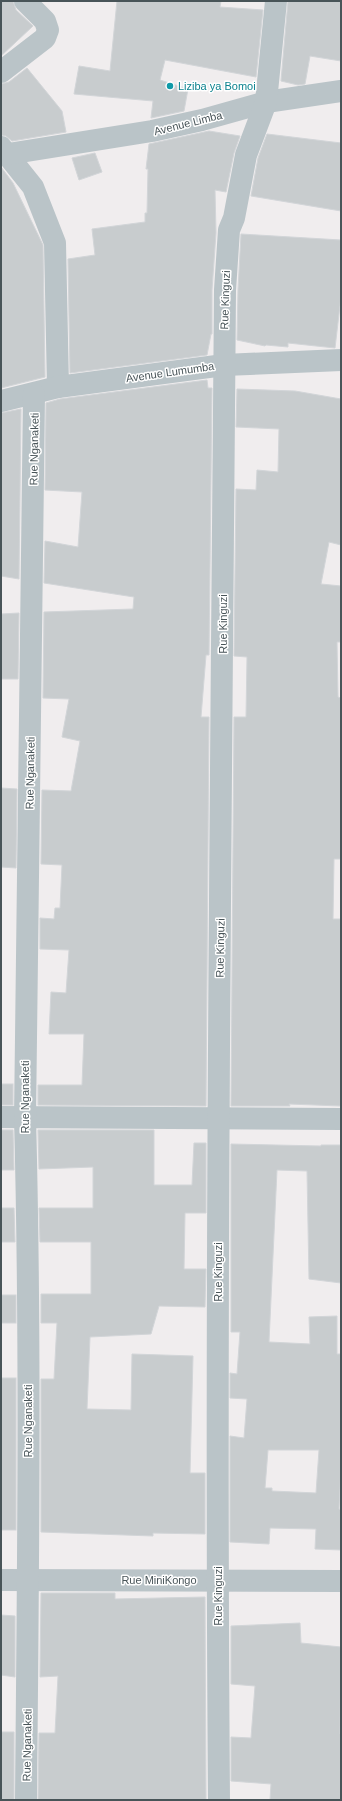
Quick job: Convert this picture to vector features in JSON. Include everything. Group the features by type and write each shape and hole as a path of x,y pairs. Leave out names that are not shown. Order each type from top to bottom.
{"street":[{"path":"1,72 45,38 48,30 45,21 25,1"},
{"path":"266,102 276,1"},
{"name":"Avenue Limba","path":"5,151 152,132 266,102 341,91"},
{"name":"Rue Kinguzi","path":"219,1800 217,1581 225,290 228,230 234,218 246,155 266,102"},
{"name":"Avenue Limba","path":"5,151 33,187 55,243 58,387"},
{"name":"Avenue Lumumba","path":"1,401 58,387 224,365 341,360"},
{"name":"Rue Nganaketi","path":"26,1800 28,1580 27,1192 25,1118 34,394"},
{"path":"1,1118 219,1117 341,1119"},
{"name":"Rue MiniKongo","path":"1,1580 341,1581"}],"building":[{"path":"1,1 13,1 16,10 33,26 1,56"},
{"path":"117,1 221,1 220,7 263,10 256,77 165,60 160,80 188,89 184,111 151,118 153,101 74,94 79,66 110,71"},
{"path":"288,1 341,1 341,61 310,56 305,84 298,85 281,81"},
{"path":"27,68 62,111 66,132 12,141 6,136 1,135 1,84 9,82"},
{"path":"209,131 240,136 234,153 226,192 215,190 216,233 212,290 212,334 207,355 70,373 68,259 95,255 92,229 145,222 145,213 147,213 148,169 146,169 149,144"},
{"path":"267,134 341,143 341,211 251,196 258,158"},
{"path":"95,153 102,172 79,180 72,158"},
{"path":"1,167 13,183 43,245 45,377 1,388"},
{"path":"241,234 341,240 341,297 335,348 288,343 288,347 265,346 237,340"},
{"path":"207,380 208,388 212,388 209,655 206,655 201,717 209,717 206,1106 38,1105 38,1085 82,1085 84,1034 49,1034 51,992 66,993 69,950 40,949 40,918 54,919 55,908 60,908 62,865 41,864 42,790 71,791 80,741 62,737 69,699 43,698 44,612 133,609 134,597 44,583 45,541 78,547 82,492 45,490 46,403 60,399"},
{"path":"237,389 295,391 341,399 341,545 329,542 321,584 341,586 341,642 337,642 338,697 341,698 341,859 334,859 333,919 341,919 341,1106 289,1104 290,1106 231,1106 234,717 246,717 247,657 234,656 236,489 256,490 257,470 278,472 279,429 236,427"},
{"path":"21,409 19,579 1,576 1,413"},
{"path":"19,613 18,679 1,679 1,614"},
{"path":"1,788 17,789 16,868 1,867"},
{"path":"1,1084 13,1084 13,1105 1,1105"},
{"path":"1,1130 13,1130 14,1170 1,1170"},
{"path":"38,1130 154,1130 154,1185 192,1185 194,1143 206,1143 206,1213 185,1213 184,1269 206,1269 205,1307 159,1306 151,1334 90,1337 87,1409 131,1410 132,1354 193,1356 190,1473 205,1473 205,1534 153,1533 153,1536 41,1532 41,1379 54,1379 57,1323 41,1323 41,1294 91,1294 91,1242 40,1242 39,1208 93,1208 93,1167 39,1169"},
{"path":"231,1144 341,1145 341,1283 309,1279 307,1171 277,1170 269,1342 310,1344 309,1317 337,1316 337,1354 341,1354 341,1468 339,1509 341,1510 341,1550 315,1549 316,1529 270,1528 269,1544 230,1542 230,1436 244,1438 247,1399 230,1398 230,1373 237,1374 240,1332 231,1332","holes":["268,1450 319,1450 316,1493 272,1491 272,1488 265,1488"]},
{"path":"1,1208 14,1208 15,1242 1,1242"},
{"path":"1,1295 16,1295 16,1323 1,1323"},
{"path":"1,1378 16,1378 16,1530 1,1530"},
{"path":"41,1593 115,1593 115,1599 205,1597 206,1800 38,1800 39,1733 55,1733 58,1676 40,1677"},
{"path":"1,1615 15,1616 15,1677 1,1675"},
{"path":"300,1623 301,1643 341,1647 341,1800 270,1800 271,1784 231,1781 231,1737 251,1738 255,1686 231,1684 231,1626"},
{"path":"1,1732 14,1732 14,1800 1,1799"}],"place":[{"name":"Liziba ya Bomoi","path":"170,86"}]}
